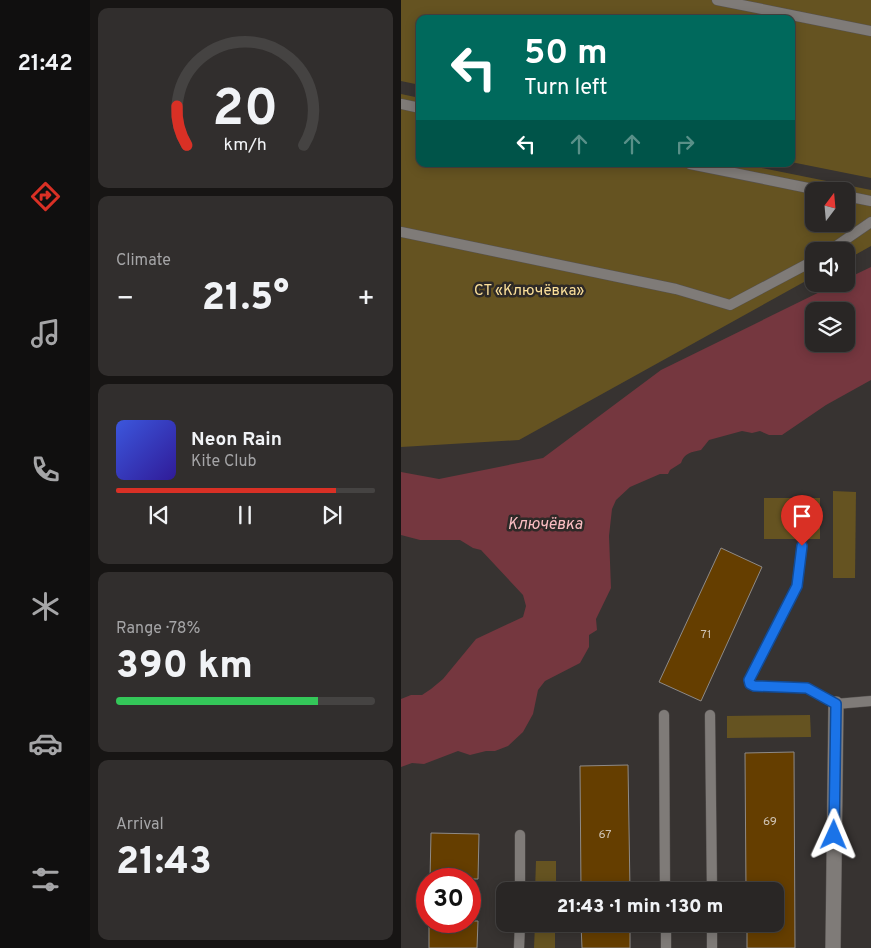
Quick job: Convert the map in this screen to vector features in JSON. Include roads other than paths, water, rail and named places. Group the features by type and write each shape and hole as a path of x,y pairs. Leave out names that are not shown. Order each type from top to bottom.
{"street":[{"path":"833,948 836,704"}],"lane":[{"path":"717,0 792,15"},
{"path":"795,16 871,31"},
{"path":"401,104 416,107"},
{"path":"705,167 805,187"},
{"path":"855,198 871,201"},
{"path":"842,242 871,222"},
{"path":"401,232 676,289 730,305 805,265"},
{"path":"802,546 797,586 749,680 750,684 754,686 807,688 836,704 871,701"},
{"path":"710,715 712,882"},
{"path":"664,716 665,882"},
{"path":"520,835 520,882"},
{"path":"519,948 520,932"},
{"path":"666,932 666,948"},
{"path":"712,932 712,948"}],"water":[{"name":"Ключёвка","path":"871,267 871,380 826,405 782,435 769,435 760,431 752,433 742,431 709,440 701,450 686,455 681,463 670,470 668,474 660,474 630,487 616,500 612,509 609,536 611,588 596,619 597,630 589,635 589,647 580,663 545,681 538,690 533,714 523,732 508,746 495,751 470,755 458,751 424,764 412,763 401,767 401,699 411,695 422,695 431,689 443,679 476,639 523,617 526,606 523,595 481,550 473,548 460,540 420,540 401,535 401,472 439,479 543,458 661,370 820,292 855,292 855,275"}],"park label":[{"name":"СТ «Ключёвка»","path":"529,290"}]}
